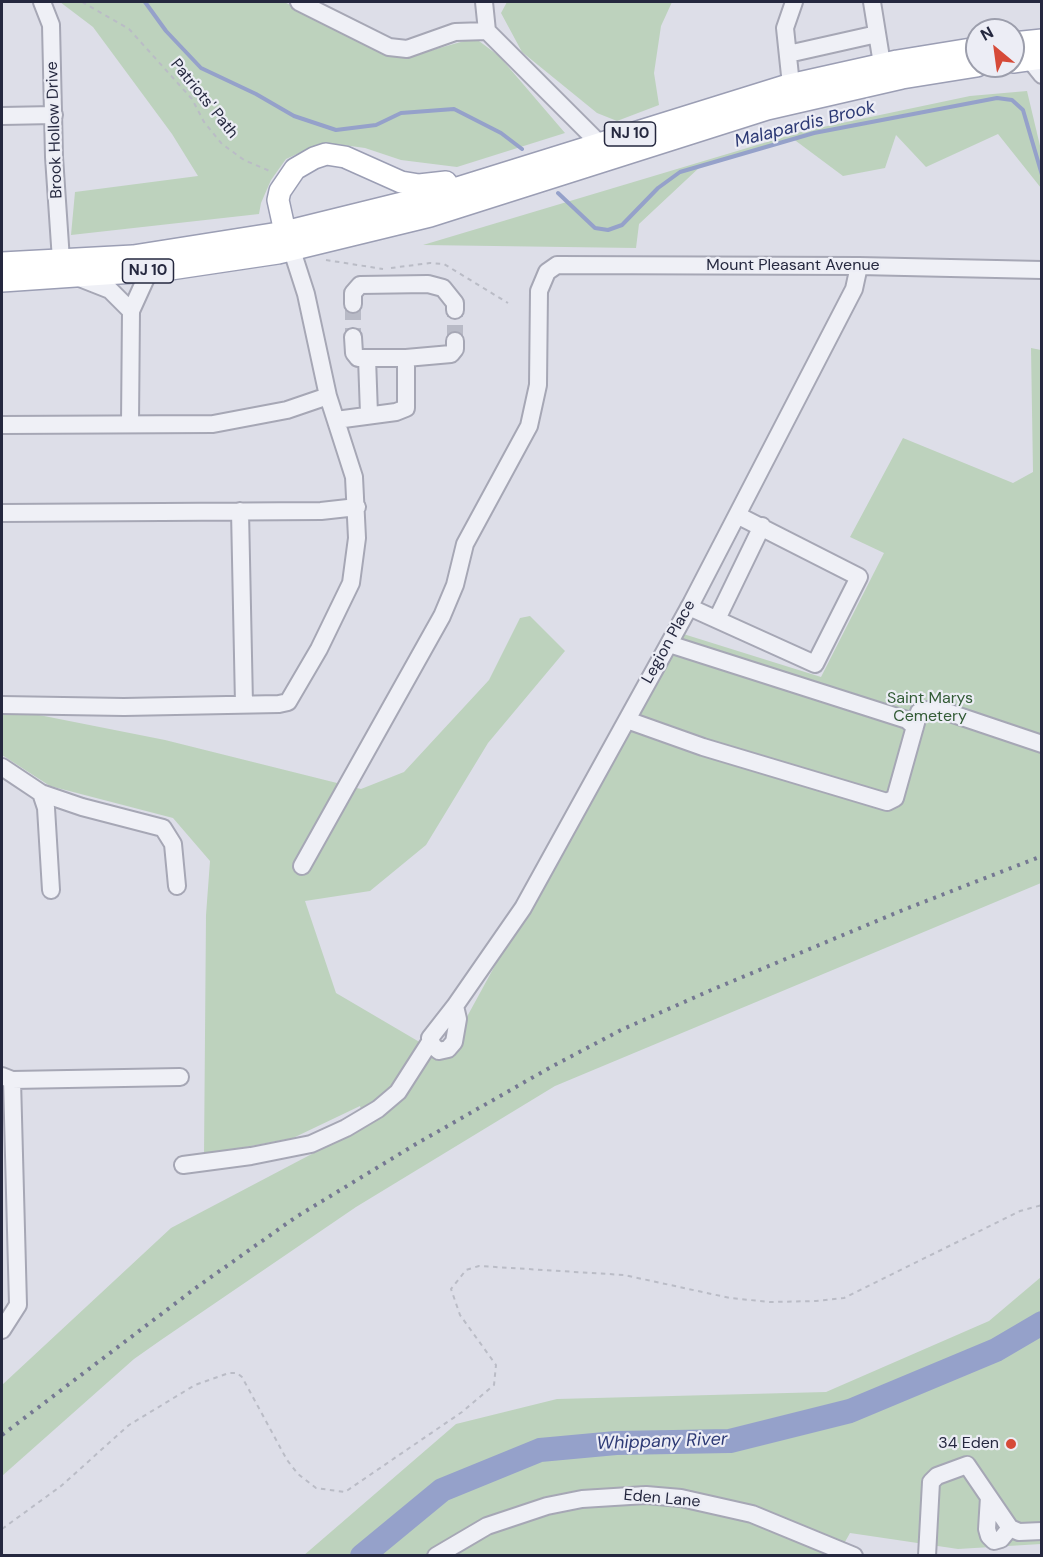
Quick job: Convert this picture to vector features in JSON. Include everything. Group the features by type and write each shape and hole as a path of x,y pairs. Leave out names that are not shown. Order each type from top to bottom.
{"main road":[{"path":"1025,42 1041,40"},
{"name":"NJ 10","path":"2,263 133,255 289,240 791,85 882,64 965,50"},
{"name":"NJ 10","path":"2,280 77,278 153,271 289,240 430,216 767,108 902,78 965,68"},
{"path":"289,240 278,200 283,183 302,164 326,154 345,157 387,178 419,185 497,176"}],"street":[{"name":"Brook Hollow Drive","path":"42,2 51,25 61,260"},
{"path":"299,2 389,47 407,50 455,32 487,31"},
{"path":"484,2 487,31 599,144"},
{"path":"791,85 785,28 795,2"},
{"path":"872,2 882,64"},
{"path":"788,54 877,34"},
{"path":"2,116 54,115"},
{"path":"2,705 288,702 319,649 351,583 357,538 354,477 328,396 310,322 306,294 289,240"},
{"name":"Mount Pleasant Avenue","path":"302,866 442,616 455,585 465,544 529,426 538,385 539,291 547,272 557,265 858,266 1041,270"},
{"name":"Legion Place","path":"183,1165 251,1156 311,1144 346,1128 378,1109 398,1092 430,1042 433,1032 523,908 689,607 854,290 858,266"},
{"path":"130,423 131,311 143,283 153,271"},
{"path":"77,278 110,290 131,311"},
{"path":"353,303 353,293 360,285 428,284 443,288 455,303 455,310"},
{"path":"353,337 354,353 358,358 445,356 455,349 455,341"},
{"path":"367,358 369,414"},
{"path":"336,420 396,412 406,408 406,358"},
{"path":"2,425 213,424 287,410 328,396"},
{"path":"2,513 321,511 357,507"},
{"path":"240,511 244,704"},
{"path":"689,607 815,664 859,577 737,515"},
{"path":"717,619 762,526"},
{"path":"669,644 907,720 915,727"},
{"path":"627,720 703,747 887,802 895,798 919,712 932,709 1041,744"},
{"path":"2,767 41,793 82,807 163,828 173,844 177,886"},
{"path":"41,793 46,808 51,890"},
{"path":"2,1330 18,1305 7,1078 180,1077"},
{"path":"927,1556 931,1482 937,1476 967,1465 989,1497 987,1529 994,1541 1001,1539 1010,1528 1019,1532 1041,1531"},
{"name":"Eden Lane","path":"436,1556 463,1538 513,1517 582,1499 635,1495 681,1498 752,1514 854,1556"}],"path":[{"name":"Patriots' Path","path":"82,2 129,29 192,99 204,122 222,144 244,160 277,174"},
{"path":"2,1529 69,1480 129,1425 195,1385 229,1372 237,1373 242,1377 287,1460 298,1474 316,1488 345,1492 462,1412 494,1385 496,1365 460,1315 451,1289 466,1270 479,1266 624,1275 730,1298 770,1302 844,1298 945,1246 1020,1211 1041,1204"}],"green space":[{"path":"60,2 284,2 404,58 475,38 499,56 565,133 457,167 401,160 365,148 336,144 315,146 286,159 271,180 259,214 71,235 75,192 198,176 172,134 93,27"},
{"path":"507,2 672,2 661,26 654,73 659,105 617,121 597,113 522,52 501,13"},
{"path":"1027,91 1041,150 1041,188 998,134 926,167 896,135 885,168 843,176 792,138 701,166 639,224 636,248 423,245 804,131 970,96"},
{"name":"Saint Marys Cemetery","path":"1031,348 1041,350 1041,883 555,1086 356,1207 134,1359 2,1476 2,1385 171,1228 365,1126 360,1106 293,1138 204,1155 206,915 210,861 173,818 50,786 2,755 2,714 39,715 165,740 361,789 404,772 489,680 520,618 530,616 565,651 488,743 426,845 370,891 305,901 336,993 445,1057 677,632 821,677 884,553 850,537 903,438 1013,483 1033,472"},
{"path":"1041,1277 1041,1544 958,1549 850,1533 837,1556 303,1556 456,1424 557,1399 826,1392 989,1321"}],"waterway":[{"name":"Malapardis Brook","path":"145,2 166,31 201,68 256,94 294,116 336,130 376,125 401,113 454,109 501,133 522,149"},
{"name":"Malapardis Brook","path":"558,193 595,228 608,230 622,225 658,188 680,172 814,133 997,98 1012,100 1023,110 1042,175"},
{"name":"Whippany River","path":"362,1556 442,1490 540,1450 616,1443 730,1441 850,1411 996,1350 1042,1323"}],"tunnel":[{"path":"353,304 353,337"},
{"path":"455,310 455,341"}],"railway":[{"path":"2,1435 197,1287 296,1217 416,1144 551,1067 621,1030 709,991 903,910 1042,856"}],"place":[{"name":"34 Eden","path":"1011,1444"}]}
